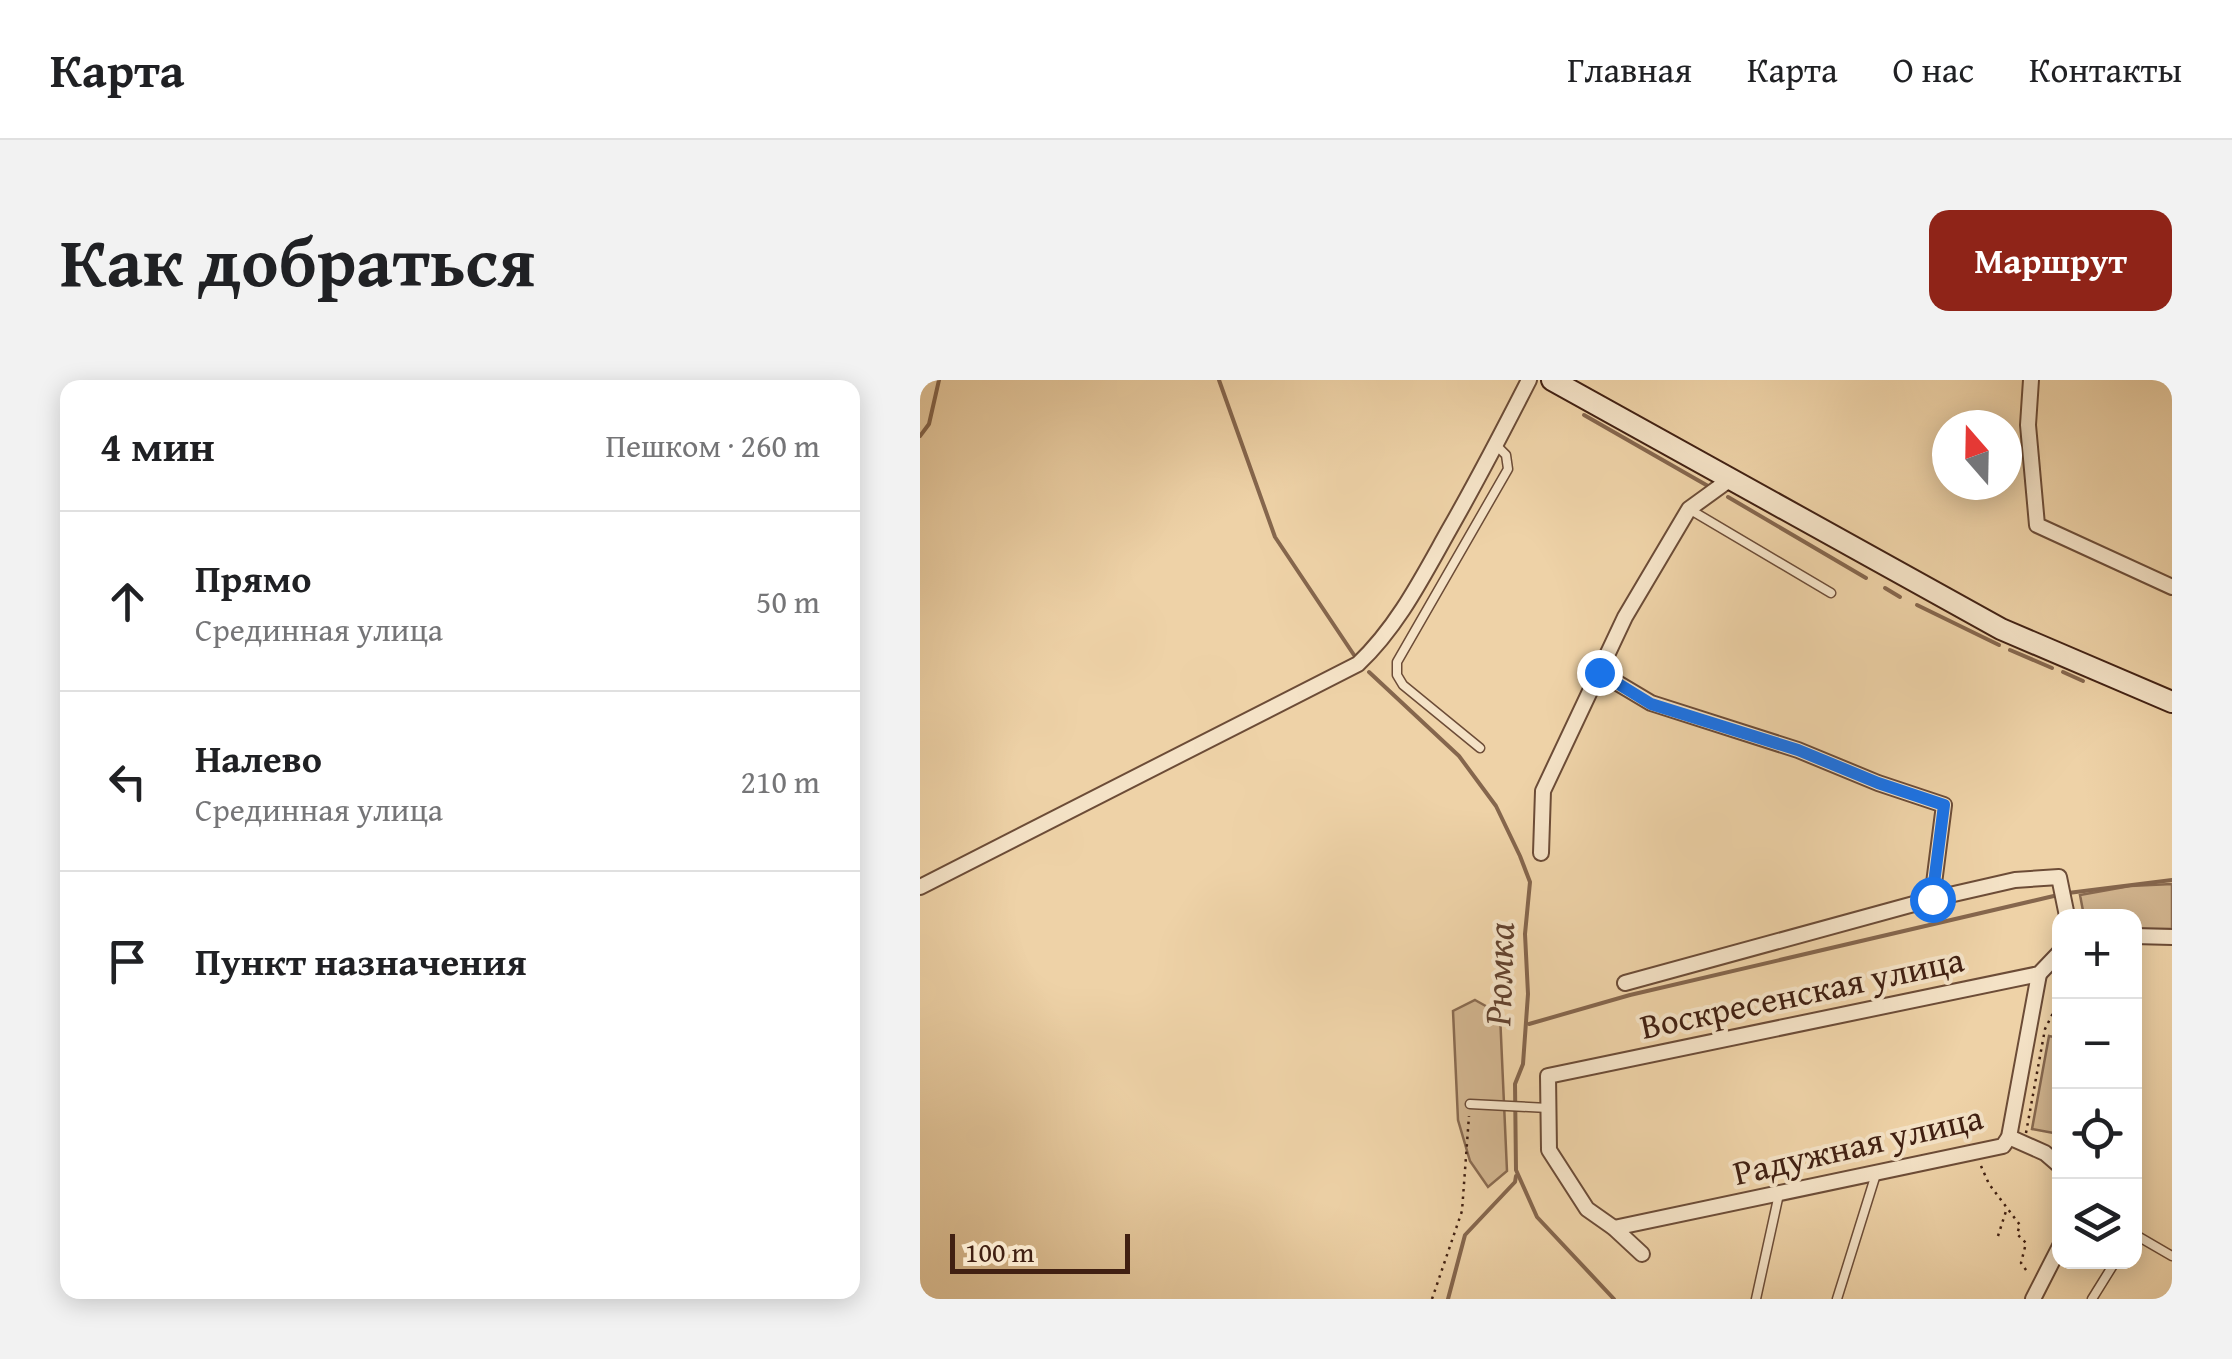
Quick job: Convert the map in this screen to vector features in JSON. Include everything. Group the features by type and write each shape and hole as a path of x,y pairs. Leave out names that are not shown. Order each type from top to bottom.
{"main road":[{"path":"1552,380 2001,629 2172,702"}],"street":[{"path":"920,887 1358,664 1402,613 1529,380"},
{"path":"2031,380 2028,425 2037,524 2172,586"},
{"path":"1541,853 1542,792 1625,617 1690,509 1729,480"},
{"path":"1599,672 1651,704 1798,750 1944,805 1932,899"},
{"path":"1624,984 2015,880 2058,877 2065,909"},
{"path":"2142,936 2172,937"},
{"path":"2039,974 2052,960"},
{"name":"Воскресенская улица","path":"1548,1108 1548,1076 2039,974"},
{"name":"Радужная улица","path":"1614,1228 2003,1146 2009,1137 2039,974"},
{"path":"1548,1108 1548,1150 1587,1209 1642,1254"},
{"path":"2009,1137 2052,1158"},
{"path":"2036,1293 2052,1262"}],"lane":[{"path":"1480,748 1402,686 1397,662 1508,470 1506,455 1496,445"},
{"path":"1690,509 1831,593"},
{"path":"1470,1104 1548,1108"},
{"path":"1836,1299 1876,1174"},
{"path":"1756,1299 1779,1194"},
{"path":"2142,1239 2172,1256"},
{"path":"2092,1299 2111,1269"}],"path":[{"path":"2025,1144 2045,1030 2052,1016"},
{"path":"1432,1299 1462,1211 1470,1104"},
{"path":"1976,1154 1989,1184 2020,1225 2018,1234 2026,1243 2021,1263 2036,1293"},
{"path":"1998,1236 2007,1206"}],"shaded area":[{"path":"2172,884 2172,929 2142,929 2142,909 2083,909 2080,895 2130,886"},
{"path":"1475,1000 1500,1014 1507,1171 1488,1187 1470,1161 1458,1120 1453,1011"},
{"path":"2049,1036 2052,1133 2032,1129"}],"waterway":[{"path":"920,436 929,424 939,380"},
{"name":"Рюмка","path":"1219,380 1275,537 1354,655"},
{"path":"1584,415 1708,486"},
{"path":"1728,497 1866,578"},
{"path":"1885,588 1900,597"},
{"path":"1917,605 1999,645"},
{"path":"2010,650 2052,668"},
{"name":"Рюмка","path":"1369,672 1459,756 1496,806 1520,856 1530,882 1523,1064 1515,1084 1516,1170 1537,1217 1614,1299"},
{"path":"2063,672 2083,681"},
{"path":"2068,893 2172,880"},
{"path":"1529,1024 1630,995 2058,895"},
{"path":"1448,1299 1465,1235 1515,1182 1516,1176"}],"route":[{"path":"1599,672 1651,704 1798,750 1944,805 1932,899"}]}
